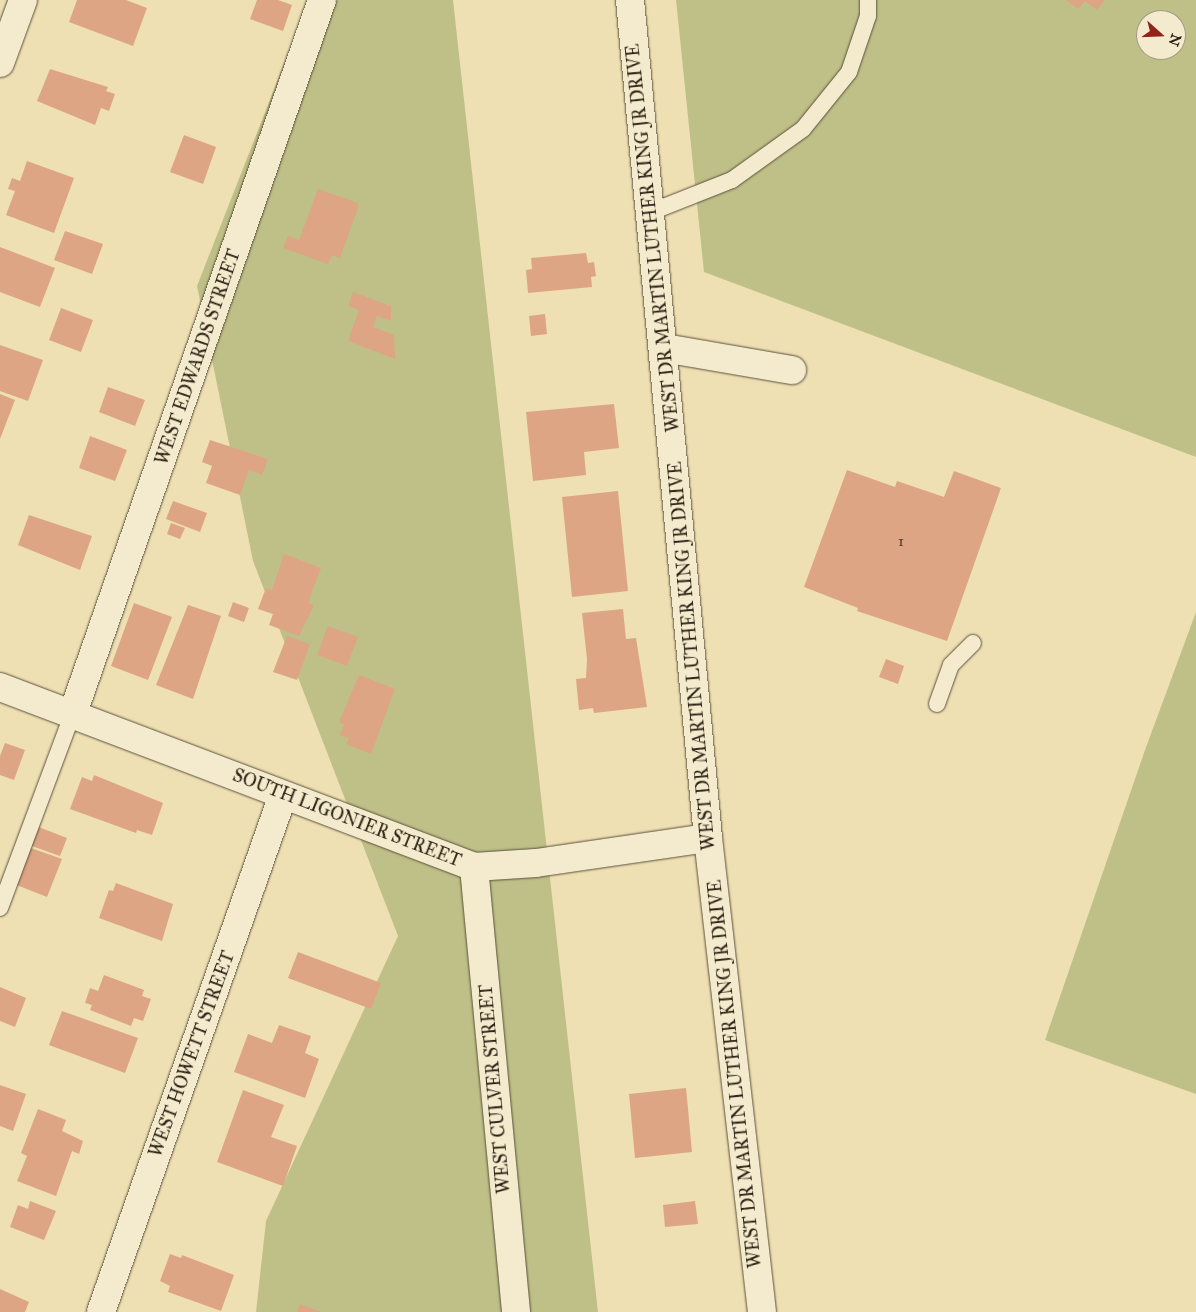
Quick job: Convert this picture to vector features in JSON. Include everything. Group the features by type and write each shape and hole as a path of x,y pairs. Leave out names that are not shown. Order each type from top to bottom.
{"street":[{"path":"0,63 23,0"},
{"name":"WEST EDWARDS STREET","path":"73,713 322,0"},
{"name":"WEST DR MARTIN LUTHER KING JR DRIVE","path":"630,0 664,348 708,838 762,1312"},
{"path":"664,348 792,370"},
{"name":"SOUTH LIGONIER STREET","path":"0,687 474,866 536,863 708,838"},
{"name":"WEST HOWETT STREET","path":"101,1312 283,795"},
{"name":"WEST CULVER STREET","path":"474,866 516,1312"}],"lane":[{"path":"650,212 732,180 803,130 849,72 868,16 868,0"},
{"path":"937,704 951,665 973,643"},
{"path":"0,908 73,713"}],"green space":[{"path":"309,0 453,0 598,1312 256,1312 266,1221 398,936 253,561 197,286"},
{"path":"676,0 1196,0 1196,457 704,272"},
{"path":"1196,612 1196,1094 1045,1040 1145,750"}],"building":[{"path":"77,0 126,0 147,8 133,46 69,22"},
{"path":"257,0 278,0 292,5 283,31 250,19"},
{"path":"1066,0 1105,0 1097,10 1085,1 1078,9"},
{"path":"50,69 108,87 106,91 115,94 109,111 101,108 95,125 37,101"},
{"path":"184,135 216,147 203,184 170,172"},
{"path":"27,161 74,178 54,233 6,215 15,191 8,189 12,178 20,181"},
{"path":"318,189 358,203 358,208 340,258 332,255 328,264 283,248 288,236 299,240"},
{"path":"65,231 103,244 92,274 54,260"},
{"path":"0,247 55,268 40,307 0,292"},
{"path":"586,253 588,263 594,262 596,276 591,277 592,287 528,293 526,270 532,269 531,258"},
{"path":"353,292 391,306 391,321 377,316 373,327 394,335 395,359 348,341 359,310 348,306"},
{"path":"61,308 93,320 81,352 49,340"},
{"path":"545,314 547,334 531,336 529,316"},
{"path":"0,345 43,360 28,401 0,391"},
{"path":"108,387 145,400 135,426 99,412"},
{"path":"0,394 15,400 0,439"},
{"path":"614,404 619,448 584,452 586,475 533,481 526,412"},
{"path":"90,436 127,450 115,481 79,468"},
{"path":"210,440 268,459 262,475 249,470 240,495 206,483 212,466 202,462"},
{"path":"847,470 895,487 897,481 944,497 954,471 1001,488 947,641 857,611 858,608 804,587"},
{"path":"618,491 628,591 572,597 562,497"},
{"path":"173,501 207,513 200,532 166,519"},
{"path":"29,515 92,536 80,570 18,545"},
{"path":"171,523 185,528 180,539 167,534"},
{"path":"284,554 321,568 308,603 314,605 299,636 269,625 273,614 258,609 266,588 272,590"},
{"path":"233,602 249,608 244,622 228,616"},
{"path":"134,603 172,617 148,680 111,666"},
{"path":"188,605 221,616 193,699 156,685"},
{"path":"623,609 626,639 636,638 647,707 594,713 593,708 579,710 576,679 586,678 587,659 582,613"},
{"path":"328,626 358,637 347,666 317,655"},
{"path":"287,636 310,644 297,680 273,672"},
{"path":"886,659 904,666 898,684 879,677"},
{"path":"359,675 395,689 371,754 346,744 349,738 340,735 344,724 339,722"},
{"path":"5,743 25,750 14,780 0,775 0,756"},
{"path":"94,775 163,803 152,835 137,830 136,833 70,809 82,777 92,781"},
{"path":"36,826 67,838 60,856 29,845"},
{"path":"28,847 62,859 47,897 14,884"},
{"path":"116,883 173,904 162,941 99,918 109,890 113,891"},
{"path":"298,952 381,983 371,1009 288,978"},
{"path":"104,975 144,990 142,996 151,999 143,1021 134,1018 131,1026 90,1010 92,1005 85,1003 90,988 98,991"},
{"path":"0,987 26,998 15,1027 0,1021"},
{"path":"62,1011 138,1038 125,1073 49,1045"},
{"path":"279,1025 311,1036 305,1053 319,1059 305,1098 234,1072 248,1034 272,1043"},
{"path":"0,1085 26,1094 13,1131 0,1126"},
{"path":"686,1088 692,1152 635,1158 629,1094"},
{"path":"243,1090 284,1105 271,1137 297,1146 283,1186 217,1162"},
{"path":"38,1109 66,1120 62,1131 83,1141 79,1154 72,1151 56,1196 17,1181 27,1156 21,1153"},
{"path":"30,1201 56,1211 44,1240 10,1227 18,1205 28,1209"},
{"path":"695,1201 698,1224 665,1227 663,1205"},
{"path":"170,1254 181,1258 182,1255 234,1275 221,1311 168,1292 170,1286 160,1281"},
{"path":"0,1289 29,1302 25,1312 0,1312"},
{"path":"300,1304 322,1312 297,1312"}]}
